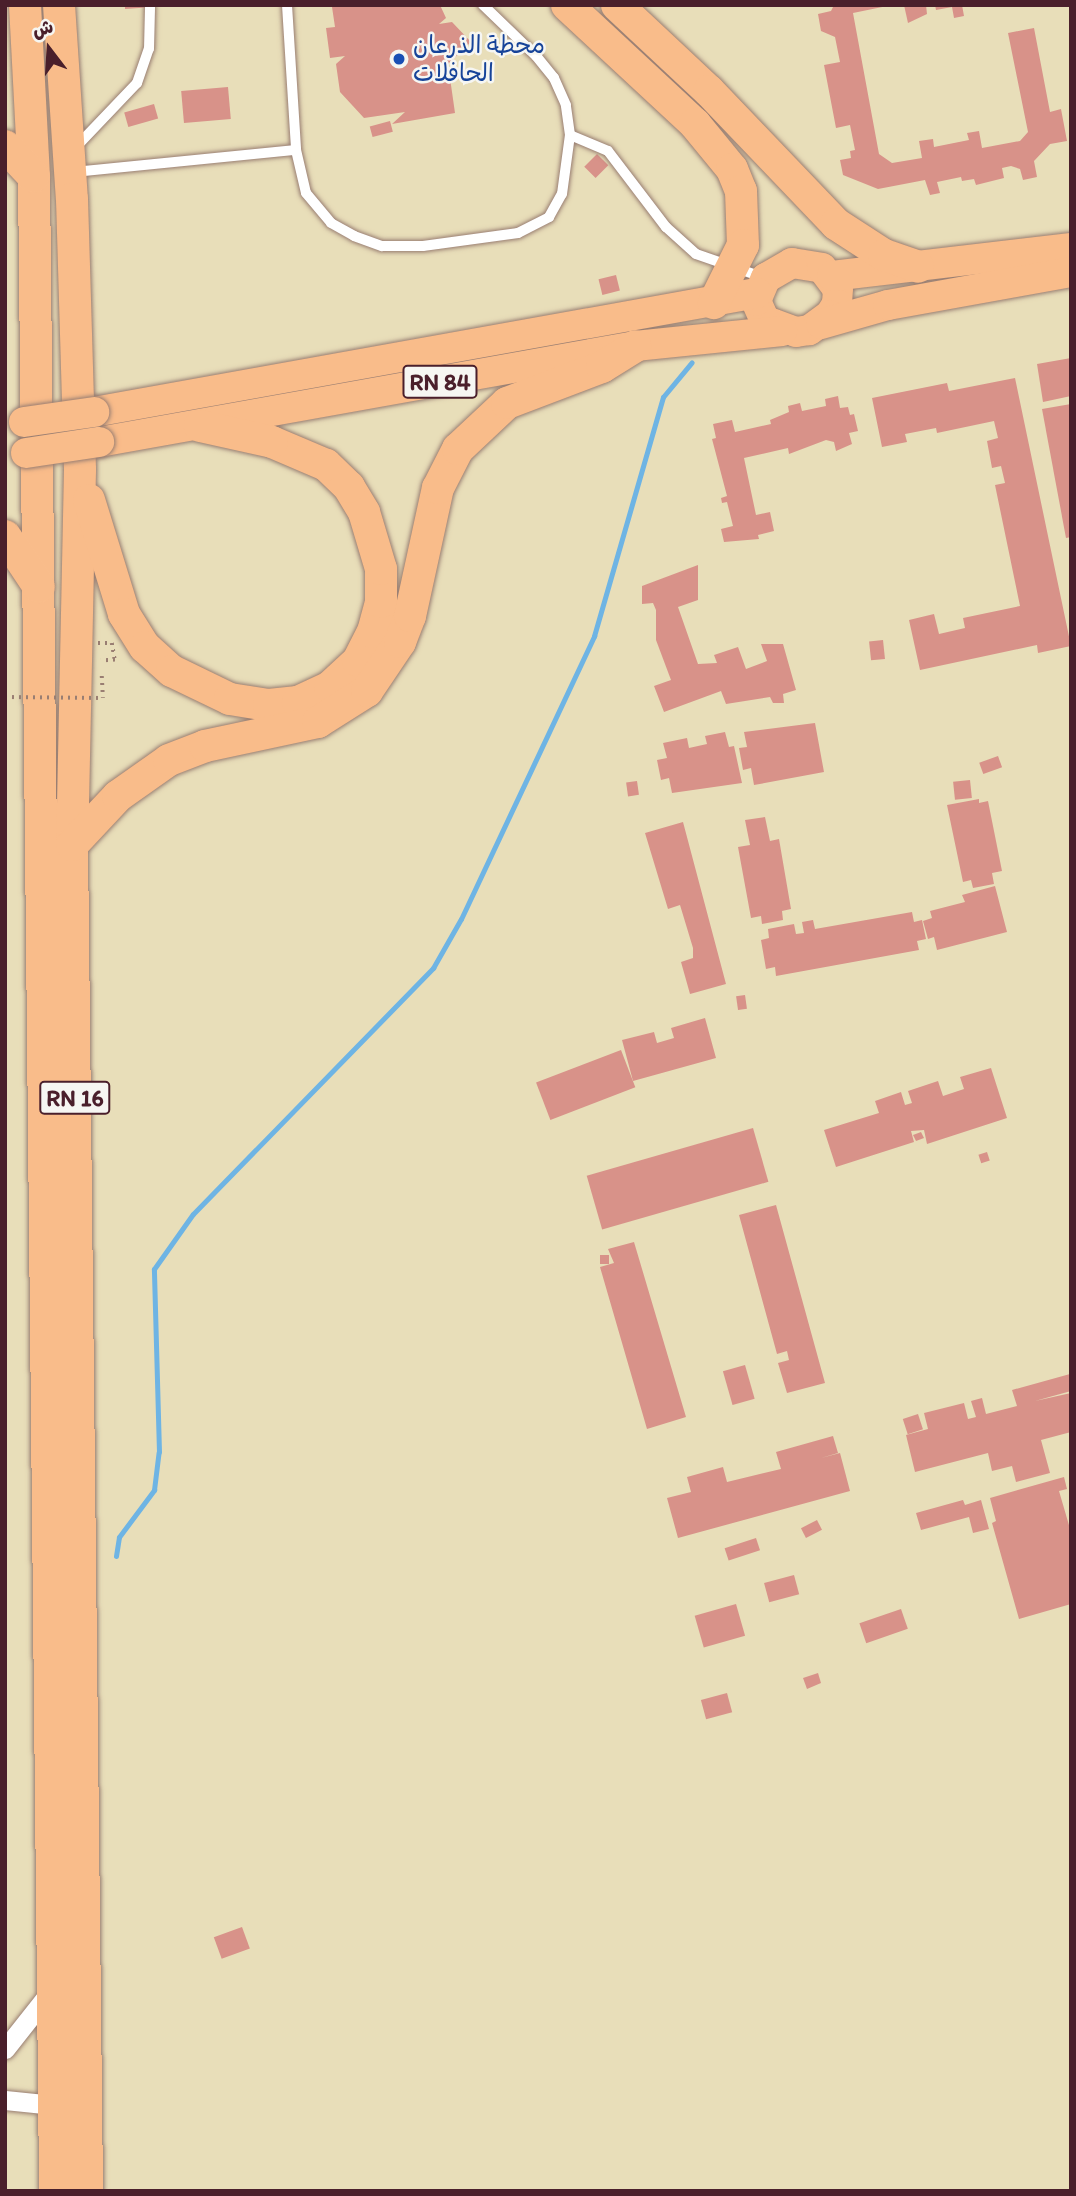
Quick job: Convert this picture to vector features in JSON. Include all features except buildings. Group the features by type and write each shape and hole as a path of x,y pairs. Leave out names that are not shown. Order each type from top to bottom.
{"highway":[{"name":"RN 16","path":"24,5 34,177 50,1992 55,2191"},
{"name":"RN 16","path":"59,5 69,163 80,470 72,845 87,2191"},
{"path":"567,5 695,124 732,169 744,219 743,245 734,270 714,303"},
{"path":"617,5 709,91 836,224 884,255 918,267"},
{"path":"5,145 34,177"},
{"path":"72,845 118,796 169,760 205,746 318,722 367,691 400,642 410,616 438,488 458,449 507,403 603,367 635,346"},
{"path":"80,470 119,602 145,647 172,671 230,699 269,705 298,702 330,687 358,661 373,632 381,602 375,539 349,487 326,465 272,442 200,426"},
{"path":"5,536 39,588"}],"main road":[{"path":"1071,248 832,276 807,263 792,263 761,286 760,317 782,331 808,330 888,305 1071,272"},
{"path":"821,324 837,304 832,276"},
{"name":"RN 84","path":"14,424 714,303 761,286"},
{"name":"RN 84","path":"16,454 200,426 635,346 721,333 782,331"}],"street":[{"path":"5,2049 50,1992"},
{"path":"5,2100 54,2105"}],"lane":[{"path":"287,5 296,150 306,193 331,223 382,246 423,246 518,233 549,217 562,194 570,135 566,105 554,78 483,5"},
{"path":"69,163 137,83 149,49 150,8"},
{"path":"570,135 608,151 680,242 701,257 734,270 761,286"},
{"path":"69,163 296,150"}],"path":[{"path":"5,696 103,698 101,660 115,660"}],"waterway":[{"path":"116,1556 119,1537 154,1490 159,1452 154,1269 193,1214 433,968 461,919 594,636 663,397 692,362"}],"place":[{"name":"محطة الذرعان الحافلات","path":"399,59"}]}
